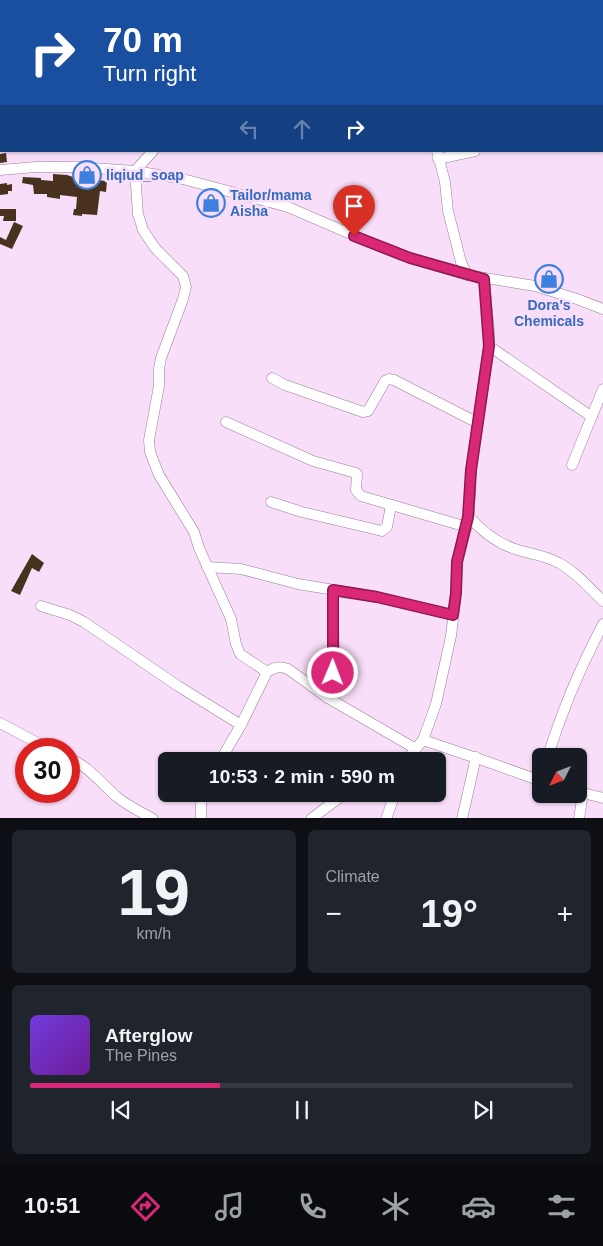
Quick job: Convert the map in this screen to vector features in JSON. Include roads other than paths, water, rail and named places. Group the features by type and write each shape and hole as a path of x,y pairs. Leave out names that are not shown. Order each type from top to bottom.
{"street":[{"path":"152,152 135,171 138,214 143,230 155,248 183,276 186,287 161,358 159,386 149,440 150,452 159,475 194,532 207,567 232,619 236,644 240,654 267,672"},
{"path":"466,152 437,155 445,182 448,211 461,262 467,275"},
{"path":"0,170 36,167 78,167 135,171 211,186 288,207 377,246 410,258 484,279 535,286 603,309"},
{"path":"412,752 423,740 436,704 450,636 456,593 457,562 468,522 471,470 489,346 484,279"},
{"path":"489,346 592,417"},
{"path":"272,378 285,385 363,412 368,411 385,382 394,380 478,422"},
{"path":"572,465 603,390"},
{"path":"226,422 313,461 356,473 358,493 391,505 468,522 500,543 516,550 550,558 575,574 603,601"},
{"path":"271,502 302,512 382,531 386,527 391,505"},
{"path":"207,567 241,569 298,584 377,597 453,615"},
{"path":"328,698 334,663 333,590"},
{"path":"40,606 70,615 84,622 178,686 241,725"},
{"path":"551,748 578,674 603,624"},
{"path":"225,752 267,672 281,667 288,669 401,752"},
{"path":"0,723 28,738"},
{"path":"423,740 532,778"},
{"path":"462,818 476,757"},
{"path":"80,764 95,775 118,798 134,809 154,818"},
{"path":"588,795 603,798"},
{"path":"201,802 201,818"},
{"path":"311,818 333,802"},
{"path":"386,818 392,802"},
{"path":"579,818 580,803"}],"place":[{"name":"liqiud_soap","path":"87,175"},
{"name":"Tailor/mama Aisha","path":"211,203"},
{"name":"Dora's Chemicals","path":"549,279"}]}
